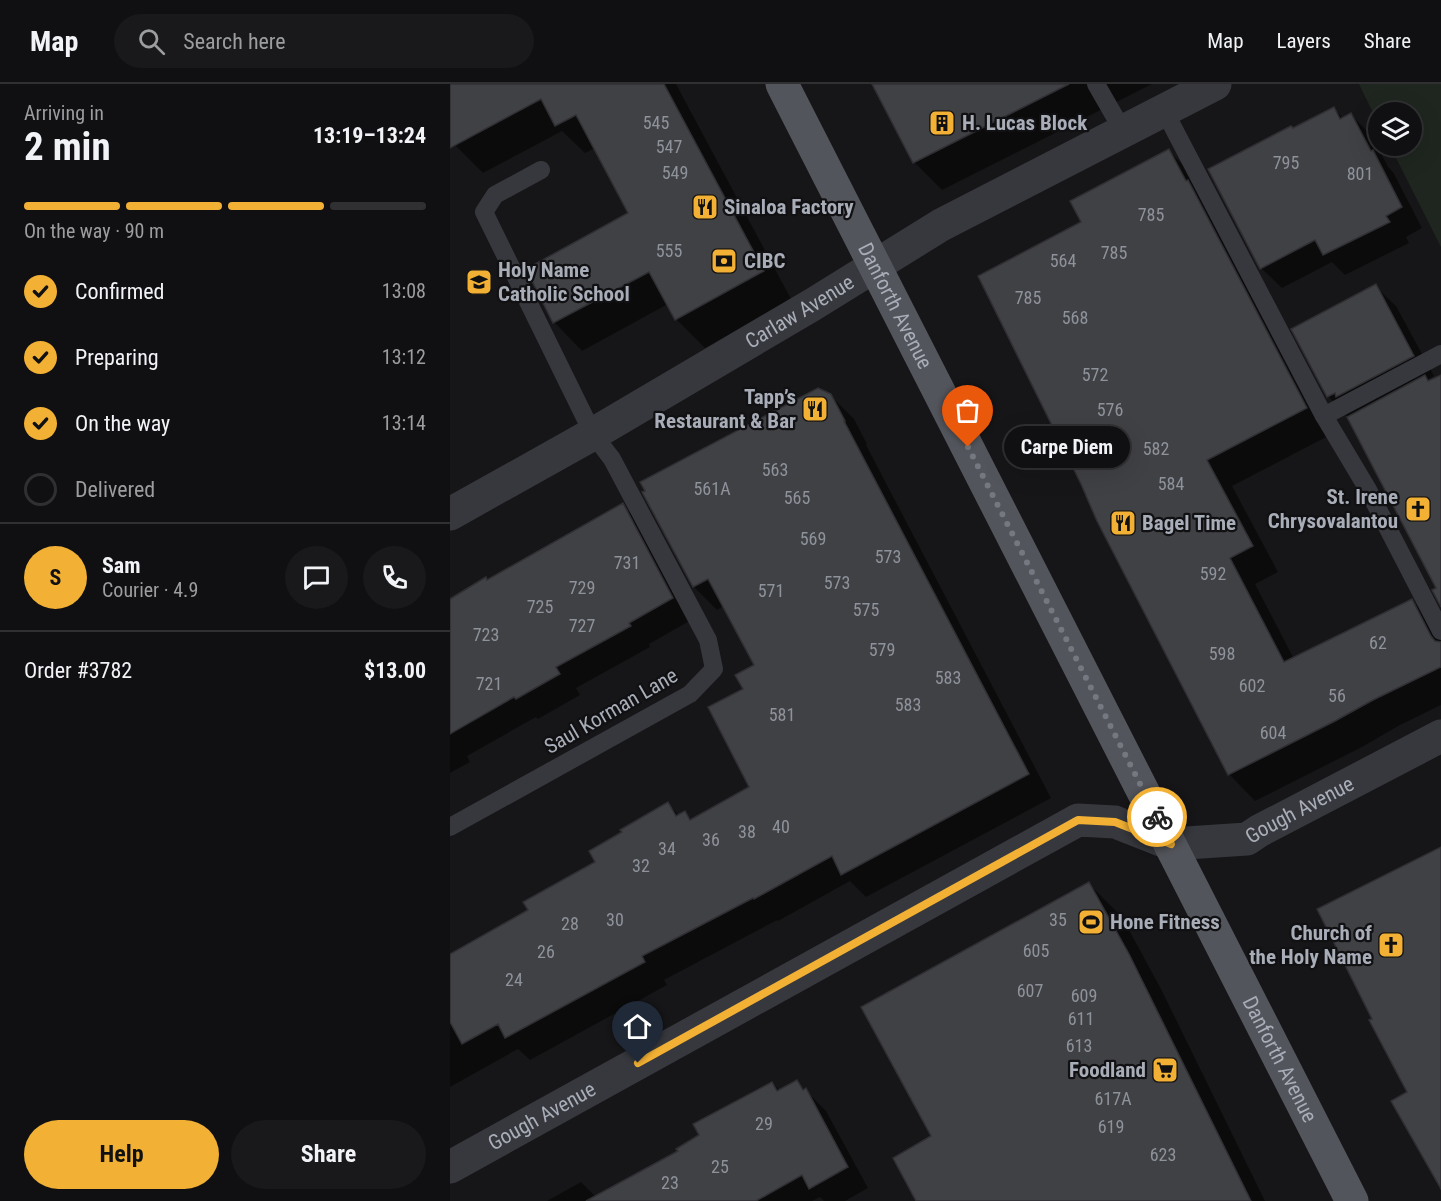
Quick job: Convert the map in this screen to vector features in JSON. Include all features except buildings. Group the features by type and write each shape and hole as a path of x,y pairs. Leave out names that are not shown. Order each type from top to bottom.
{"main road":[{"name":"Danforth Avenue","path":"782,84 1352,1201"}],"street":[{"name":"Carlaw Avenue","path":"450,514 593,434 812,305 941,225 1215,84"},
{"name":"Gough Avenue","path":"450,1167 1078,820 1115,822 1171,844 1247,839 1441,736"}],"lane":[{"path":"1096,84 1123,131"},
{"path":"1164,110 1324,416 1367,488 1441,631"},
{"path":"541,170 495,195 484,212 593,434"},
{"path":"1324,416 1441,354"},
{"name":"Saul Korman Lane","path":"450,826 690,694 714,669 708,640 612,459 593,434"}],"shaded area":[{"path":"1359,84 1441,84 1441,247 1395,156 1422,156 1422,102 1368,102"}],"way so far":[{"path":"968,447 1157,817"}],"place":[{"name":"H. Lucas Block","path":"942,123"},
{"name":"Sinaloa Factory","path":"705,207"},
{"name":"CIBC","path":"724,261"},
{"name":"Holy Name Catholic School","path":"479,282"},
{"name":"Tapp’s Restaurant & Bar","path":"815,409"},
{"name":"Carpe Diem","path":"968,447"},
{"name":"St. Irene Chrysovalantou","path":"1418,509"},
{"name":"Bagel Time","path":"1123,523"},
{"name":"Hone Fitness","path":"1091,922"},
{"name":"Church of the Holy Name","path":"1391,945"},
{"name":"Foodland","path":"1165,1070"}],"route":[{"path":"638,1063 1078,820 1115,822 1171,844 1157,817"}]}
